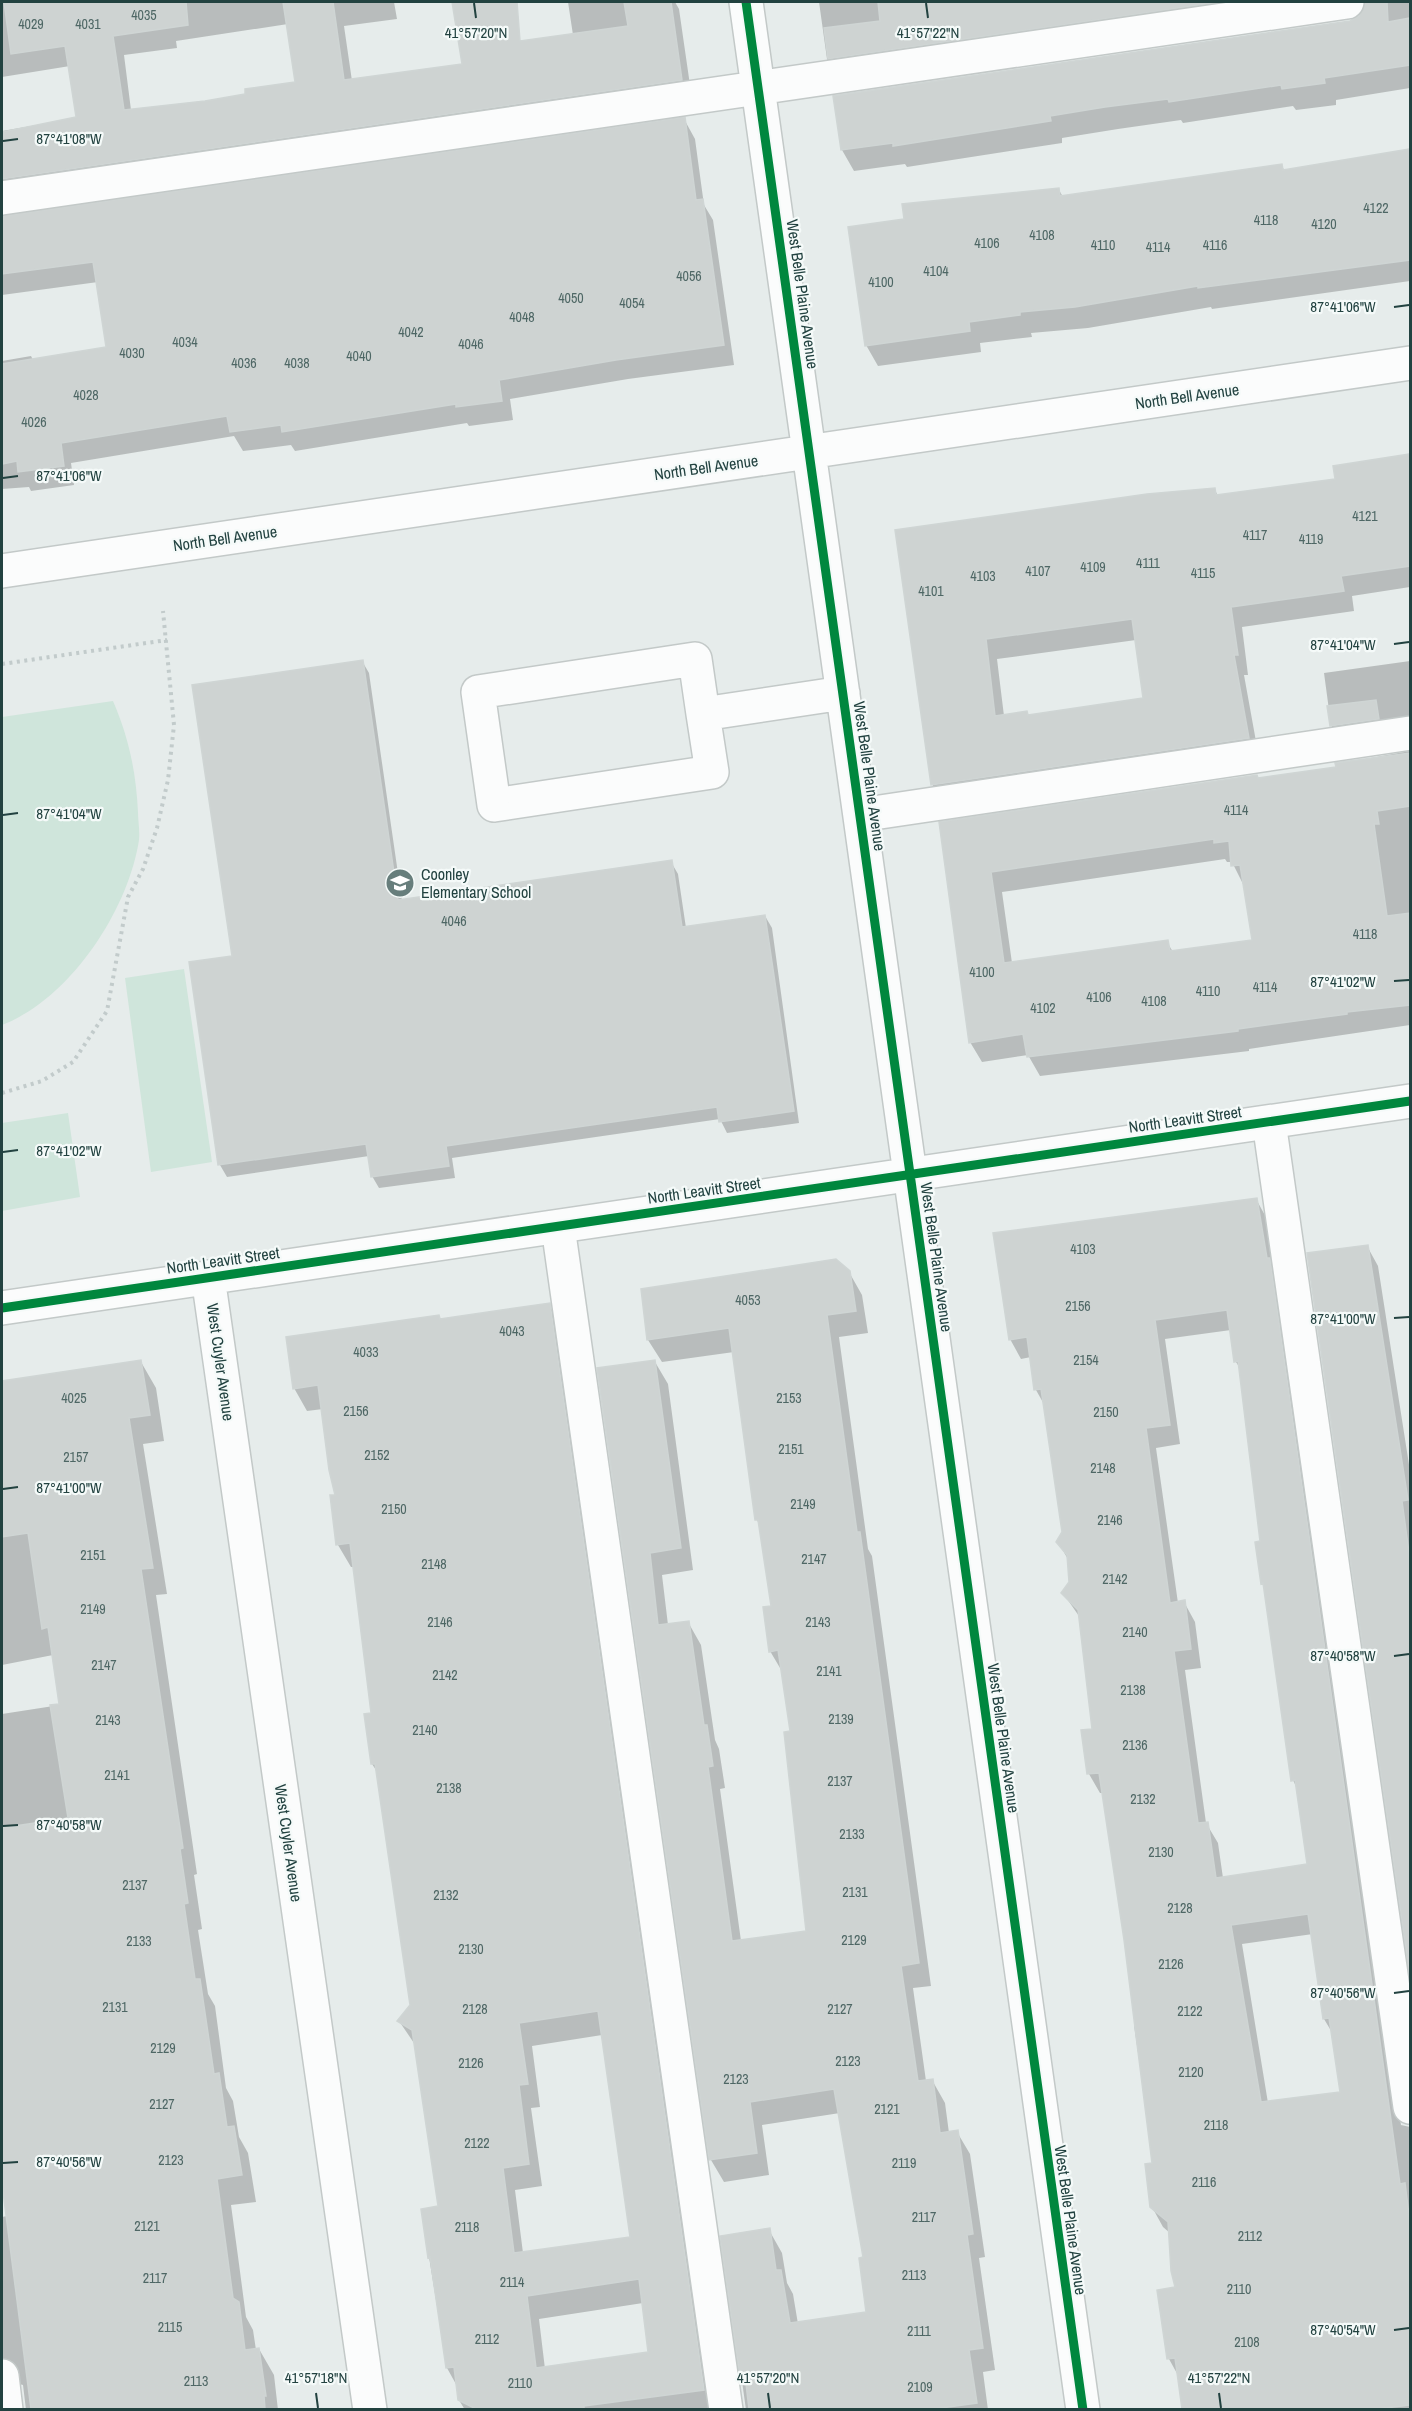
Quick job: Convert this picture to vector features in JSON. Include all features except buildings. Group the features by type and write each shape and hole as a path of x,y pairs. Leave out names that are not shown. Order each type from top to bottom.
{"street":[{"name":"West Belle Plaine Avenue","path":"746,2 1083,2409"},
{"path":"2,198 1347,2"},
{"name":"North Bell Avenue","path":"2,571 1410,363"},
{"path":"695,659 703,714 712,772 494,805 478,692 695,659"},
{"path":"703,714 843,693"},
{"path":"860,815 1410,733"},
{"name":"North Leavitt Street","path":"2,1308 1410,1101"},
{"path":"1269,1122 1410,2107"},
{"path":"558,1227 726,2409"},
{"name":"West Cuyler Avenue","path":"208,1277 370,2409"},
{"path":"2,2376 6,2409"}],"path":[{"path":"2,1094 42,1081 73,1062 107,1011 128,897 143,869 168,780 174,725 163,611"},
{"path":"2,664 167,640"}],"green space":[{"path":"113,701 131,755 136,783 139,840 133,867 123,895 109,923 72,974 51,995 27,1012 2,1025 2,717"},
{"path":"184,969 212,1162 151,1172 125,978"},
{"path":"68,1113 80,1197 2,1211 2,1123"}],"cycle path":[{"path":"746,2 1083,2410"},
{"path":"2,1308 1410,1101"}],"place":[{"name":"Coonley Elementary School","path":"400,883"}]}
